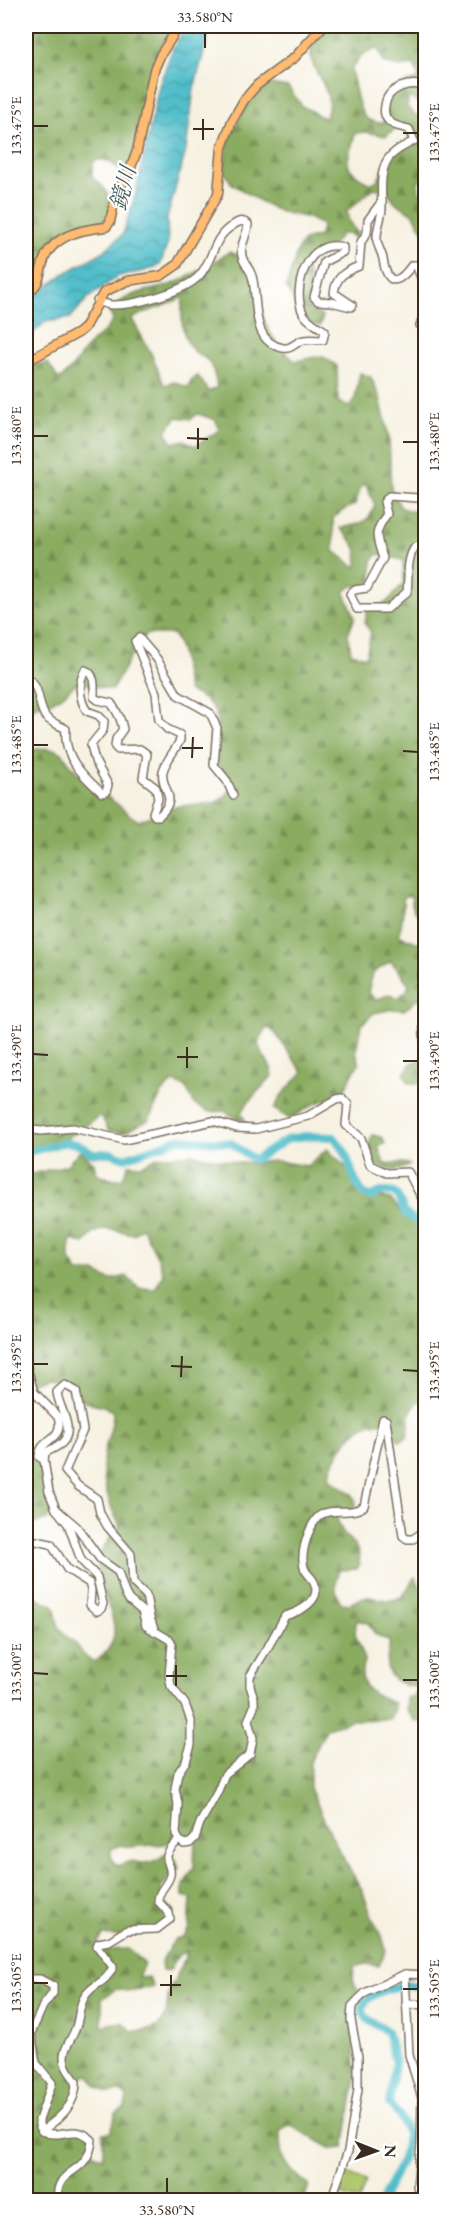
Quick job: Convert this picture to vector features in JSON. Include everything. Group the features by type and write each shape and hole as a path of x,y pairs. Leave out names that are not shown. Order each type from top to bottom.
{"main road":[{"path":"26,295 41,280 44,260 58,240 87,229 106,226 110,222 116,194 130,170 137,151 154,70 161,54 179,26"},
{"path":"26,362 84,328 104,292 120,284 155,278 167,273 177,265 218,194 222,147 232,121 244,100 257,85 295,57 323,26"}],"street":[{"path":"426,87 415,84 406,85 388,95 385,104 385,115 388,120 409,129 414,141 396,150 387,159 383,171 377,243 386,274 393,279 399,279 404,277 412,265 416,265 426,290"},
{"path":"97,301 110,305 159,297 196,279 207,264 222,233 240,221 244,221 248,224 248,231 241,251 253,278 257,317 262,333 272,344 282,348 290,348 304,340 322,340 325,331 304,315 300,301 300,284 304,269 316,253 333,247 343,247 343,252 324,262 314,297 318,302 331,302 351,307 348,300 334,294 335,287 339,277 358,266 361,242 367,233 368,219 382,201"},
{"path":"426,310 420,325 426,330"},
{"path":"426,496 418,498 389,495 384,502 387,514 376,529 376,538 384,558 367,588 354,590 351,594 357,609 387,609 407,592 409,560 412,551 415,547 426,545"},
{"path":"26,678 32,682 38,693 44,715 66,729 65,747 77,767 102,793 106,792 108,785 95,761 92,745 103,730 104,721 98,715 87,711 81,699 83,674 86,670 91,672 94,696 111,703 122,722 123,729 116,739 115,747 118,750 140,749 147,754 143,778 156,788 158,799 153,813 159,816 169,800 169,793 163,781 163,771 176,750 180,735 167,729 159,720 156,693 135,641 139,639 158,659 178,694 210,713 217,728 214,765 227,781 234,795"},
{"path":"426,974 421,975 424,1004 423,1039 426,1046"},
{"path":"26,1128 41,1131 73,1128 124,1140 213,1121 236,1128 256,1128 308,1116 342,1098 348,1104 346,1125 361,1138 370,1165 387,1173 408,1172 426,1206"},
{"path":"26,1365 34,1392 58,1417 59,1422 58,1432 39,1451 39,1457 44,1460"},
{"path":"26,1539 51,1544 63,1566 89,1583 90,1605 97,1611 101,1609 103,1604 97,1578 81,1560 68,1524 56,1509 49,1492 44,1460 45,1453 62,1443 66,1436 67,1425 57,1392 64,1385 76,1391 82,1430 65,1471 78,1486 95,1497 107,1526 131,1554 133,1583 146,1595 155,1632"},
{"path":"56,1509 77,1527 100,1559 118,1572 125,1593 129,1600 139,1607 146,1626 170,1640 172,1644 173,1653 169,1675 171,1686 189,1711 191,1721 189,1755 175,1780 174,1789 178,1804 176,1833 184,1844 193,1842 205,1811 217,1793 225,1774 250,1755 252,1738 248,1721 254,1707 250,1676 285,1616 306,1608 315,1594 314,1582 304,1568 303,1558 309,1532 317,1517 328,1511 358,1510 364,1506 383,1419 386,1419 403,1536 413,1539 426,1530"},
{"path":"42,2131 66,2111 74,2099 76,2082 67,2068 64,2053 77,2027 79,2008 85,1996 92,1988 108,1978 113,1967 97,1946 98,1943 109,1941 127,1930 157,1929 170,1919 169,1912 158,1901 158,1894 170,1878 171,1868 167,1853 179,1840"},
{"path":"331,2200 348,2151 358,2089 358,2057 351,2020 352,2006 365,1993 406,1977 426,1975"},
{"path":"406,1977 409,2055 422,2098 417,2186 421,2200"},
{"path":"26,1979 40,1979 53,1986 53,1993 43,2006 31,2033 36,2063 52,2083 39,2126 48,2134 79,2131 92,2140 85,2163 63,2178 58,2185 58,2200"},
{"path":"406,2004 426,2005"}],"green space":[{"path":"26,26 174,26 158,51 128,177 107,161 93,162 92,177 108,194 109,218 62,235 49,244 42,269 26,288"},
{"path":"334,26 406,26 425,29 425,106 409,97 407,107 425,120 425,179 418,181 419,192 425,195 425,233 414,215 395,202 387,191 374,188 347,211 350,224 359,234 355,239 349,234 341,234 329,250 316,252 307,269 310,287 308,299 311,310 323,317 320,326 302,317 286,287 298,249 304,240 320,236 322,225 309,218 281,212 265,204 232,184 224,172 226,150 232,133 251,98 270,84 288,87 302,106 325,119 329,107 327,95 311,56 312,47 319,37","holes":["378,48 384,63 399,67 414,65 419,78 394,88 383,108 384,123 369,120 362,113 351,69 360,56","399,126 406,130 411,141 386,163 378,180 370,184 353,172 349,167 348,157 355,133 366,132 386,136"]},
{"path":"229,252 245,259 252,266 264,320 279,346 295,361 322,356 337,366 338,402 350,407 355,398 360,373 371,377 380,398 389,437 391,488 401,508 425,515 425,1002 417,998 404,1010 393,1009 374,1013 361,1025 356,1051 359,1063 342,1094 314,1104 290,1119 274,1109 281,1096 303,1072 275,1033 267,1027 258,1043 273,1075 241,1112 248,1126 244,1127 224,1111 209,1112 195,1105 185,1086 173,1082 161,1094 149,1120 123,1133 108,1130 101,1115 75,1134 57,1143 48,1147 26,1150 26,753 44,748 58,751 87,782 139,821 175,807 206,804 220,800 231,788 218,761 217,725 214,710 201,697 188,691 181,654 173,634 147,634 139,641 112,690 79,682 55,700 26,711 26,371 34,365 48,363 59,380 110,325 113,320 109,311 117,304 138,293 177,282","holes":["183,297 182,319 184,333 190,346 207,360 213,369 217,387 209,392 198,376 191,380 188,388 175,382 164,385 151,353 132,319","198,414 216,420 219,430 195,446 184,440 173,443 166,431 177,417 191,419","365,483 375,505 372,512 366,520 340,528 357,550 356,568 334,551 333,518 355,505 360,489","378,554 403,560 404,583 387,602 367,611 365,624 371,632 366,657 351,653 348,634 355,617 344,591 352,586 372,586 372,561","407,895 412,897 415,913 424,917 421,925 424,941 416,942 398,935 402,922 403,899","391,961 409,984 407,991 397,998 390,994 376,1000 368,992 373,973"]},
{"path":"425,1058 425,1084 409,1083 404,1074 411,1063"},
{"path":"373,1135 383,1138 385,1144 378,1145 384,1164 410,1165 392,1170 373,1164 369,1143"},
{"path":"327,1149 352,1173 362,1192 391,1200 403,1215 422,1230 425,1199 425,1397 411,1411 407,1437 399,1441 383,1424 374,1423 355,1432 340,1450 330,1479 352,1494 356,1502 353,1511 344,1511 337,1518 344,1533 357,1549 360,1561 357,1569 339,1570 336,1587 341,1603 350,1604 365,1597 396,1599 403,1595 415,1577 426,1597 425,1722 415,1721 406,1709 406,1698 413,1696 420,1688 402,1684 389,1673 387,1660 389,1641 375,1634 368,1623 357,1620 355,1632 364,1660 362,1677 364,1683 371,1692 394,1703 394,1712 389,1719 352,1720 327,1728 310,1762 310,1788 336,1845 362,1890 386,1951 378,1966 366,1964 354,1967 353,1980 358,1991 351,2002 356,2078 344,2148 332,2149 290,2125 280,2131 282,2156 285,2162 294,2174 309,2185 304,2200 69,2200 62,2197 61,2200 26,2200 26,1585 32,1595 54,1606 59,1627 83,1654 94,1662 107,1651 113,1639 114,1627 102,1589 98,1561 104,1547 120,1526 108,1499 103,1468 113,1412 104,1406 86,1402 62,1382 45,1378 26,1385 26,1174 67,1165 80,1150 94,1163 96,1173 110,1179 122,1179 129,1164 142,1165 157,1157 191,1154 241,1163 277,1161 307,1166","holes":["142,1227 158,1258 163,1274 155,1289 139,1288 126,1276 110,1280 95,1272 78,1272 70,1260 70,1240 84,1243 96,1232 107,1229 134,1234","195,1838 194,1867 183,1886 183,1896 191,1899 189,1928 184,1937 175,1939 161,1962 162,1971 170,1970 178,1955 187,1951 169,1992 166,2015 160,2025 150,2030 132,2031 124,2023 102,2026 102,1999 116,1989 127,1991 153,1987 149,1977 138,1978 144,1963 128,1949 101,1950 98,1942 103,1935 126,1937 171,1923 174,1910 163,1902 161,1887 179,1868 175,1858 165,1854 149,1863 131,1861 118,1866 111,1859 111,1849 122,1845 129,1847 165,1844","88,2075 97,2086 109,2093 120,2091 127,2096 125,2108 116,2113 111,2132 103,2133 103,2158 92,2153 91,2136 84,2129 51,2130 50,2121 76,2101 80,2078"]},
{"path":"32,1460 42,1461 55,1506 47,1520 35,1523 26,1519 26,1463"},
{"path":"344,2173 366,2181 359,2200 337,2194"}],"water":[{"path":"186,26 211,26 194,88 186,150 167,218 168,243 160,265 118,276 88,298 70,318 45,322 26,340 26,303 64,274 103,252 123,234 136,193 159,86 173,48"}],"waterway":[{"path":"26,1152 67,1143 83,1147 91,1153 112,1153 125,1158 179,1139 231,1143 256,1159 288,1139 306,1136 334,1137 345,1152 355,1180 363,1193 370,1197 381,1192 392,1192 397,1195 405,1213 420,1224 426,1235"},
{"path":"383,2200 405,2150 405,2129 389,2104 395,2063 387,2031 368,2019 363,2008 371,1997 394,1987 409,1985 426,1989"}],"water label":[{"name":"鏡川","path":"123,188"}]}
